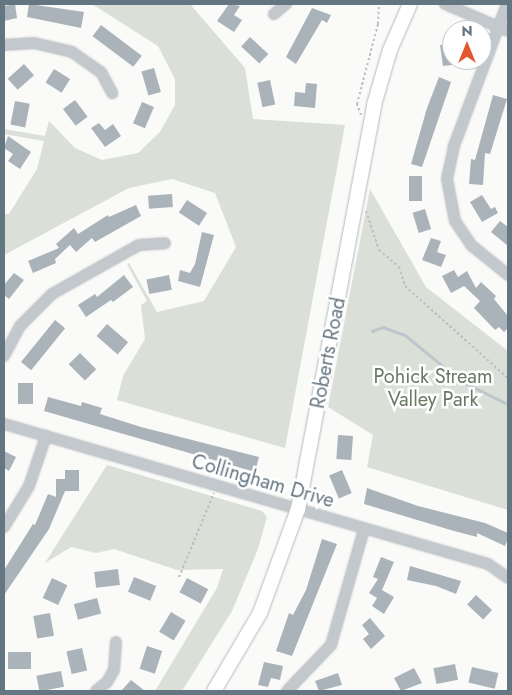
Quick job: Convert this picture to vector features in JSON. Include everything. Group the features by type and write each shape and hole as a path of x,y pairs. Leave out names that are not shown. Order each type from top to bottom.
{"main road":[{"name":"Roberts Road","path":"214,691 260,613 298,509 381,76 410,4"}],"street":[{"path":"274,14 286,4"},
{"path":"445,4 496,28 508,31"},
{"path":"507,4 496,28 454,146 447,180 455,221 471,245 508,274"},
{"path":"4,45 34,43 72,52 100,72 112,93"},
{"path":"4,356 20,326 52,294 139,245 164,243"},
{"name":"Collingham Drive","path":"4,424 488,564 508,578"},
{"path":"4,527 29,486 46,436"},
{"path":"286,691 331,645 364,529"},
{"path":"96,691 107,682 114,670 116,642"}],"path":[{"path":"362,118 357,104 378,24 379,4"},
{"path":"356,204 367,212 379,250 400,267 405,286 508,378"},
{"path":"179,577 217,486"}],"green space":[{"path":"92,4 190,4 245,68 253,119 345,125 285,448 117,400 123,376 145,339 141,305 147,301 127,264 129,263 157,312 204,301 236,247 215,193 172,179 129,188 4,255 4,214 9,214 37,169 44,141 4,134 4,129 45,136 49,121 75,148 102,160 138,153 160,132 175,105 175,79 158,46"},
{"name":"Pohick Stream Valley Park","path":"370,189 426,287 508,351 508,510 367,467 373,435 328,407"},
{"path":"107,465 262,511 267,517 258,549 232,611 182,691 155,691 217,588 223,569 177,570 114,549 96,553 71,547 45,563"}],"building":[{"path":"15,4 17,18 4,21 4,6"},
{"path":"29,4 84,12 81,28 27,17"},
{"path":"229,4 240,6 234,15 242,20 234,32 217,21"},
{"path":"312,8 331,15 327,23 322,20 296,64 286,57"},
{"path":"101,25 142,56 133,67 93,36"},
{"path":"250,37 268,54 259,64 241,47"},
{"path":"24,64 34,75 18,90 8,79"},
{"path":"154,68 161,92 148,96 142,72"},
{"path":"54,69 70,79 62,93 46,83"},
{"path":"439,77 451,82 422,167 411,164 427,108"},
{"path":"270,80 275,104 262,107 257,83"},
{"path":"306,83 317,84 315,108 294,106 295,92 305,93"},
{"path":"493,95 507,99 490,154 485,153 483,185 469,184 471,159 475,160"},
{"path":"75,100 88,117 76,126 63,109"},
{"path":"15,101 30,104 25,127 10,125"},
{"path":"142,102 154,107 145,128 133,123"},
{"path":"99,123 105,130 113,124 121,136 105,147 91,128"},
{"path":"8,136 31,152 20,169 8,161 13,154 4,148"},
{"path":"409,176 422,176 422,201 409,201"},
{"path":"172,194 173,207 149,209 148,196"},
{"path":"482,195 491,209 495,207 498,213 482,222 470,202"},
{"path":"187,200 207,213 199,226 179,213"},
{"path":"136,205 141,216 95,242 92,238 76,252 70,245 55,259 56,263 33,273 28,261 59,248 56,244 74,228 78,234 108,215 109,217"},
{"path":"425,209 431,229 419,233 413,213"},
{"path":"500,221 508,227 508,246 491,232"},
{"path":"202,232 214,235 200,287 178,281 180,270 190,273 195,264"},
{"path":"431,238 441,241 437,252 446,255 441,267 422,260"},
{"path":"454,270 458,277 467,271 476,288 481,282 496,296 494,299 508,316 508,328 504,332 499,327 495,330 474,308 480,301 464,286 451,293 442,276"},
{"path":"14,273 24,280 9,299 4,295 4,285"},
{"path":"124,275 133,287 113,302 111,300 86,317 78,305 95,294 97,297"},
{"path":"169,275 172,290 149,294 146,279"},
{"path":"55,320 65,328 31,370 21,362"},
{"path":"107,324 128,342 118,354 97,336"},
{"path":"80,353 96,369 85,381 69,364"},
{"path":"18,383 33,383 33,404 18,404"},
{"path":"48,397 81,406 82,402 102,408 100,414 141,427 259,457 255,472 44,411"},
{"path":"338,435 353,436 351,460 336,459"},
{"path":"4,451 16,457 9,471 4,468"},
{"path":"65,470 79,470 79,491 65,491 49,529 4,595 4,570 33,524 35,525 48,494 56,497 56,479 65,479"},
{"path":"342,470 352,493 339,498 329,475"},
{"path":"367,488 418,506 485,523 508,533 508,539 505,546 477,533 477,537 364,504"},
{"path":"322,539 337,544 292,656 276,651 289,613 293,615 306,590"},
{"path":"381,557 394,562 382,590 394,597 384,614 372,606 377,598 369,593 378,579 373,577"},
{"path":"410,566 461,581 456,594 436,586 407,580"},
{"path":"118,569 120,585 96,588 94,572"},
{"path":"134,577 156,586 150,601 128,592"},
{"path":"52,578 67,585 58,605 43,598"},
{"path":"187,578 208,589 201,603 179,592"},
{"path":"476,595 492,610 483,620 467,605"},
{"path":"97,598 101,613 78,620 74,604"},
{"path":"171,612 186,621 174,640 159,632"},
{"path":"50,613 54,636 37,639 33,616"},
{"path":"370,618 385,636 371,649 363,639 369,634 362,625"},
{"path":"147,646 162,651 155,674 140,669"},
{"path":"82,648 87,670 72,674 66,652"},
{"path":"8,652 31,652 31,669 8,669"},
{"path":"264,662 283,666 280,680 271,678 268,687 258,685"},
{"path":"455,664 458,680 436,684 433,668"},
{"path":"472,667 498,673 495,689 468,683"},
{"path":"414,668 422,683 401,691 394,678"},
{"path":"61,671 64,687 39,691 36,676"},
{"path":"338,673 342,685 319,691 315,681"},
{"path":"131,680 145,691 121,691"}],"waterway":[{"path":"372,331 383,327 405,335 461,381 508,404"}]}
